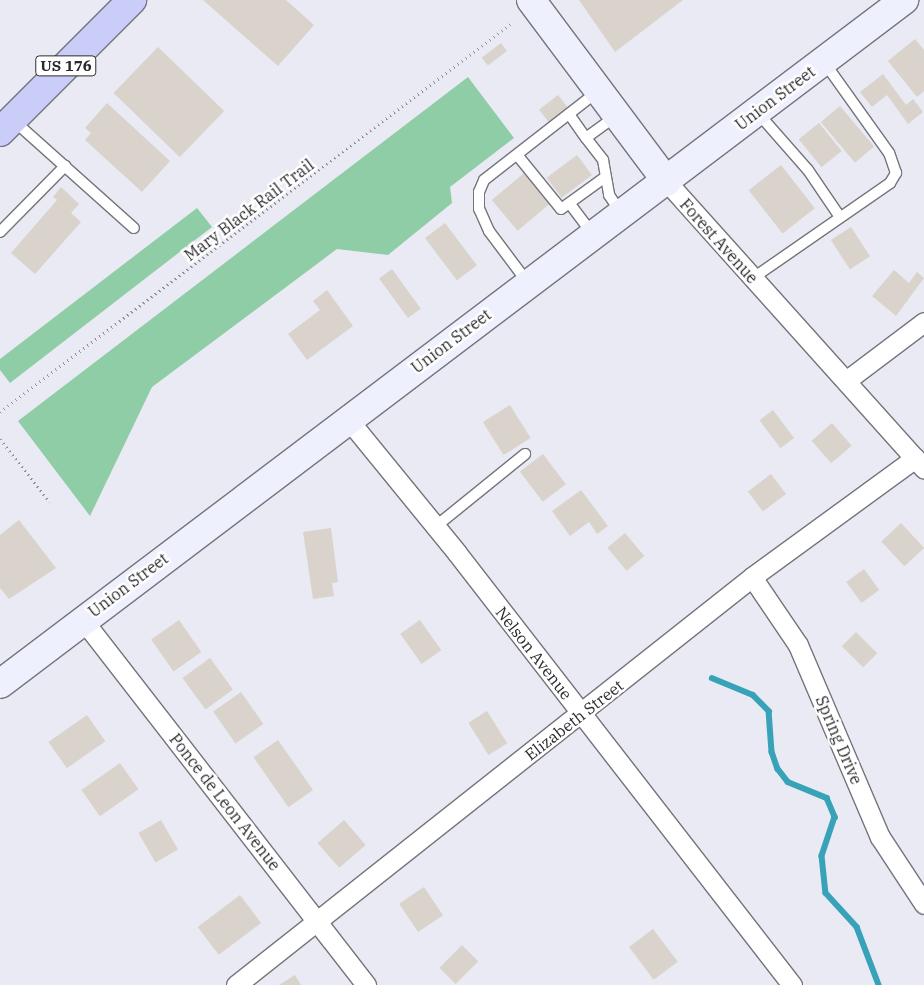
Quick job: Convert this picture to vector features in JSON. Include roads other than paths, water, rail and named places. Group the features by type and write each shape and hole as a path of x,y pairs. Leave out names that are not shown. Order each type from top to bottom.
{"highway":[{"name":"US 176","path":"6,126 132,0"}],"main road":[{"name":"Forest Avenue","path":"530,0 667,182"},
{"name":"Union Street","path":"0,684 346,418 667,182 904,0"}],"street":[{"name":"Forest Avenue","path":"667,182 920,463"},
{"path":"847,380 924,322"},
{"name":"Nelson Avenue","path":"346,418 435,527 792,985"},
{"name":"Elizabeth Street","path":"236,985 316,920 582,714 752,578 920,463"},
{"name":"Spring Drive","path":"752,578 798,645 880,837 924,904"},
{"name":"Ponce de Leon Avenue","path":"83,620 366,985"}],"lane":[{"path":"753,278 890,183 896,173 889,153 823,61"},
{"path":"528,284 490,231 479,209 484,180 518,156 598,91"},
{"path":"757,112 808,170 840,218"},
{"path":"569,114 602,160 604,178 609,195 622,214"},
{"path":"586,138 617,115"},
{"path":"6,126 65,166 134,228"},
{"path":"518,156 557,208 570,204 604,178"},
{"path":"0,232 65,166"},
{"path":"570,204 593,236"},
{"path":"435,527 525,454"}],"waterway":[{"path":"712,678 753,695 769,711 772,752 778,769 788,782 827,798 835,817 822,856 826,893 857,927 879,985"}]}
